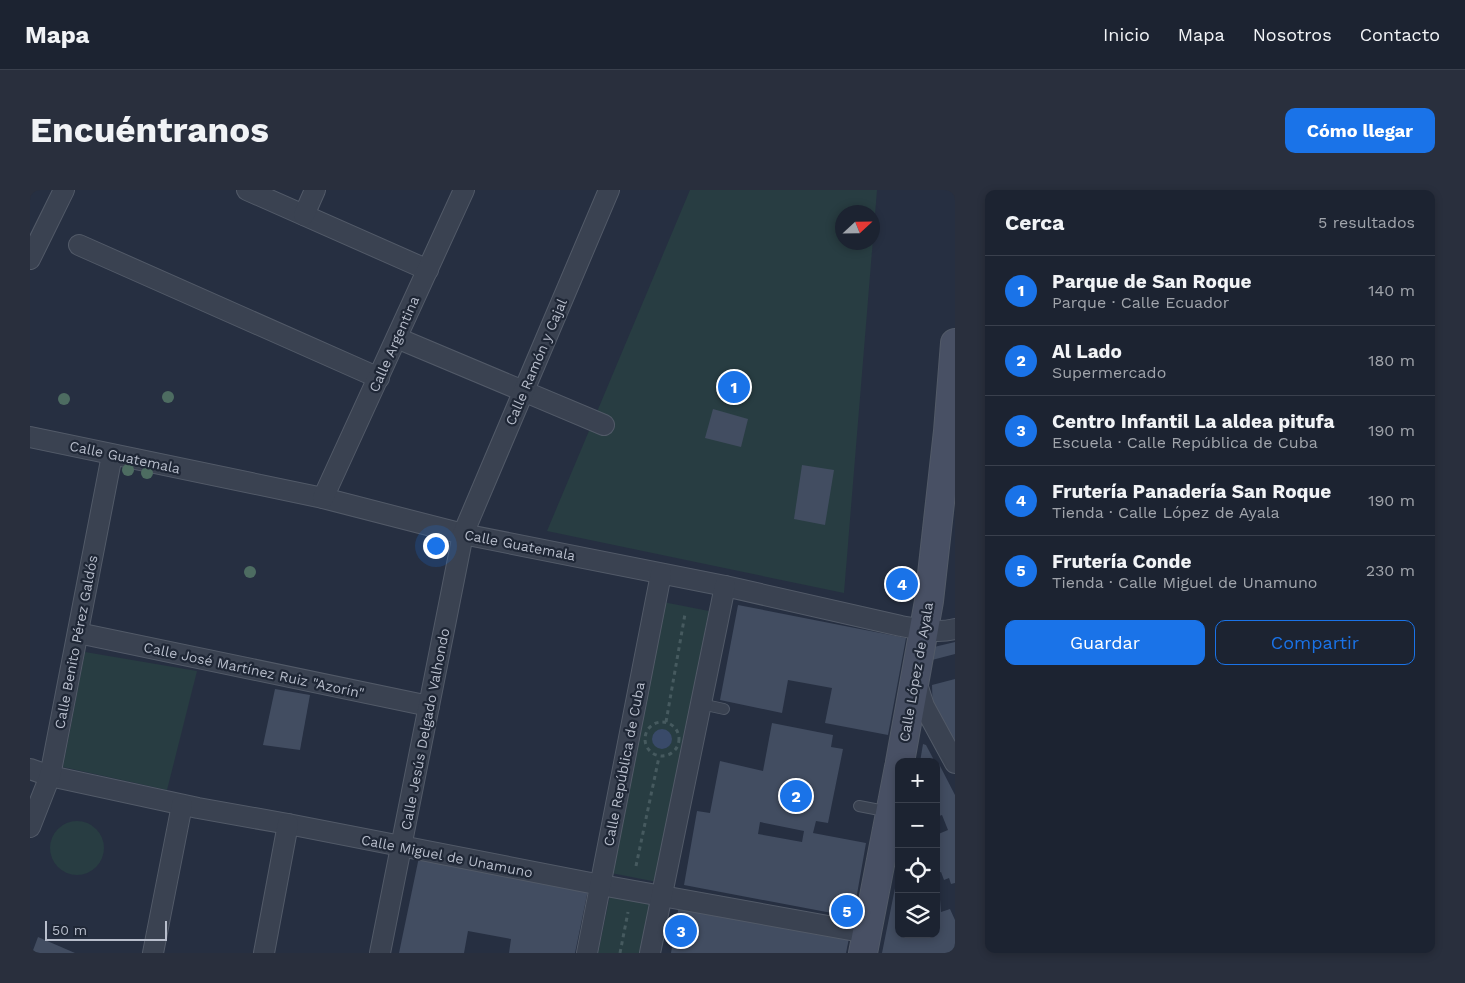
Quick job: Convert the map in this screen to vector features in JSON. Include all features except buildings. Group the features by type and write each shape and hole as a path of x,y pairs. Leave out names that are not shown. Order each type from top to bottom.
{"street":[{"path":"30,259 64,190"},
{"path":"247,190 428,270"},
{"path":"304,216 315,190"},
{"name":"Calle Argentina","path":"323,498 464,190"},
{"name":"Calle Ramón y Cajal","path":"463,534 609,190"},
{"path":"79,245 379,378"},
{"path":"397,338 604,425"},
{"name":"Calle López de Ayala","path":"901,758 929,601 950,451 955,343"},
{"name":"Calle Guatemala","path":"30,437 323,498 463,534 725,586 924,630 944,632 955,629"},
{"name":"Calle Benito Pérez Galdós","path":"30,827 50,776 112,455"},
{"name":"Calle Jesús Delgado Valhondo","path":"380,953 463,534"},
{"name":"Calle República de Cuba","path":"587,953 661,574"},
{"path":"650,953 725,586"},
{"name":"Calle José Martínez Ruiz \"Azorín\"","path":"78,633 429,706"},
{"path":"916,680 924,706 955,763"},
{"name":"Calle Miguel de Unamuno","path":"30,769 50,776 182,805 662,897 865,943"},
{"path":"865,943 895,787"},
{"path":"153,953 182,805"},
{"path":"264,953 288,824"}],"lane":[{"path":"701,704 724,709"},
{"path":"859,806 890,812"}],"path":[{"path":"666,722 685,614"},
{"path":"666,722 678,732 679,743 672,753 667,756 659,756 650,752 644,738 653,724 666,722"},
{"path":"636,866 659,756"},
{"path":"620,953 628,912"}],"green space":[{"path":"690,190 877,190 876,205 835,205 835,250 872,250 844,593 547,531"},
{"path":"663,602 709,611 657,882 611,873"},
{"path":"85,652 197,671 167,790 63,767"},
{"path":"77,821 96,829 104,848 96,867 77,875 58,867 50,848 58,829"},
{"path":"610,895 652,903 642,953 598,953"}],"water":[{"path":"662,729 669,732 672,739 669,746 662,749 655,746 652,739 655,732"}],"place":[{"name":"Parque de San Roque","path":"734,387"},
{"name":"Frutería Panadería San Roque","path":"902,584"},
{"name":"Al Lado","path":"796,796"},
{"name":"Frutería Conde","path":"847,911"},
{"name":"Centro Infantil La aldea pitufa","path":"681,931"}]}
